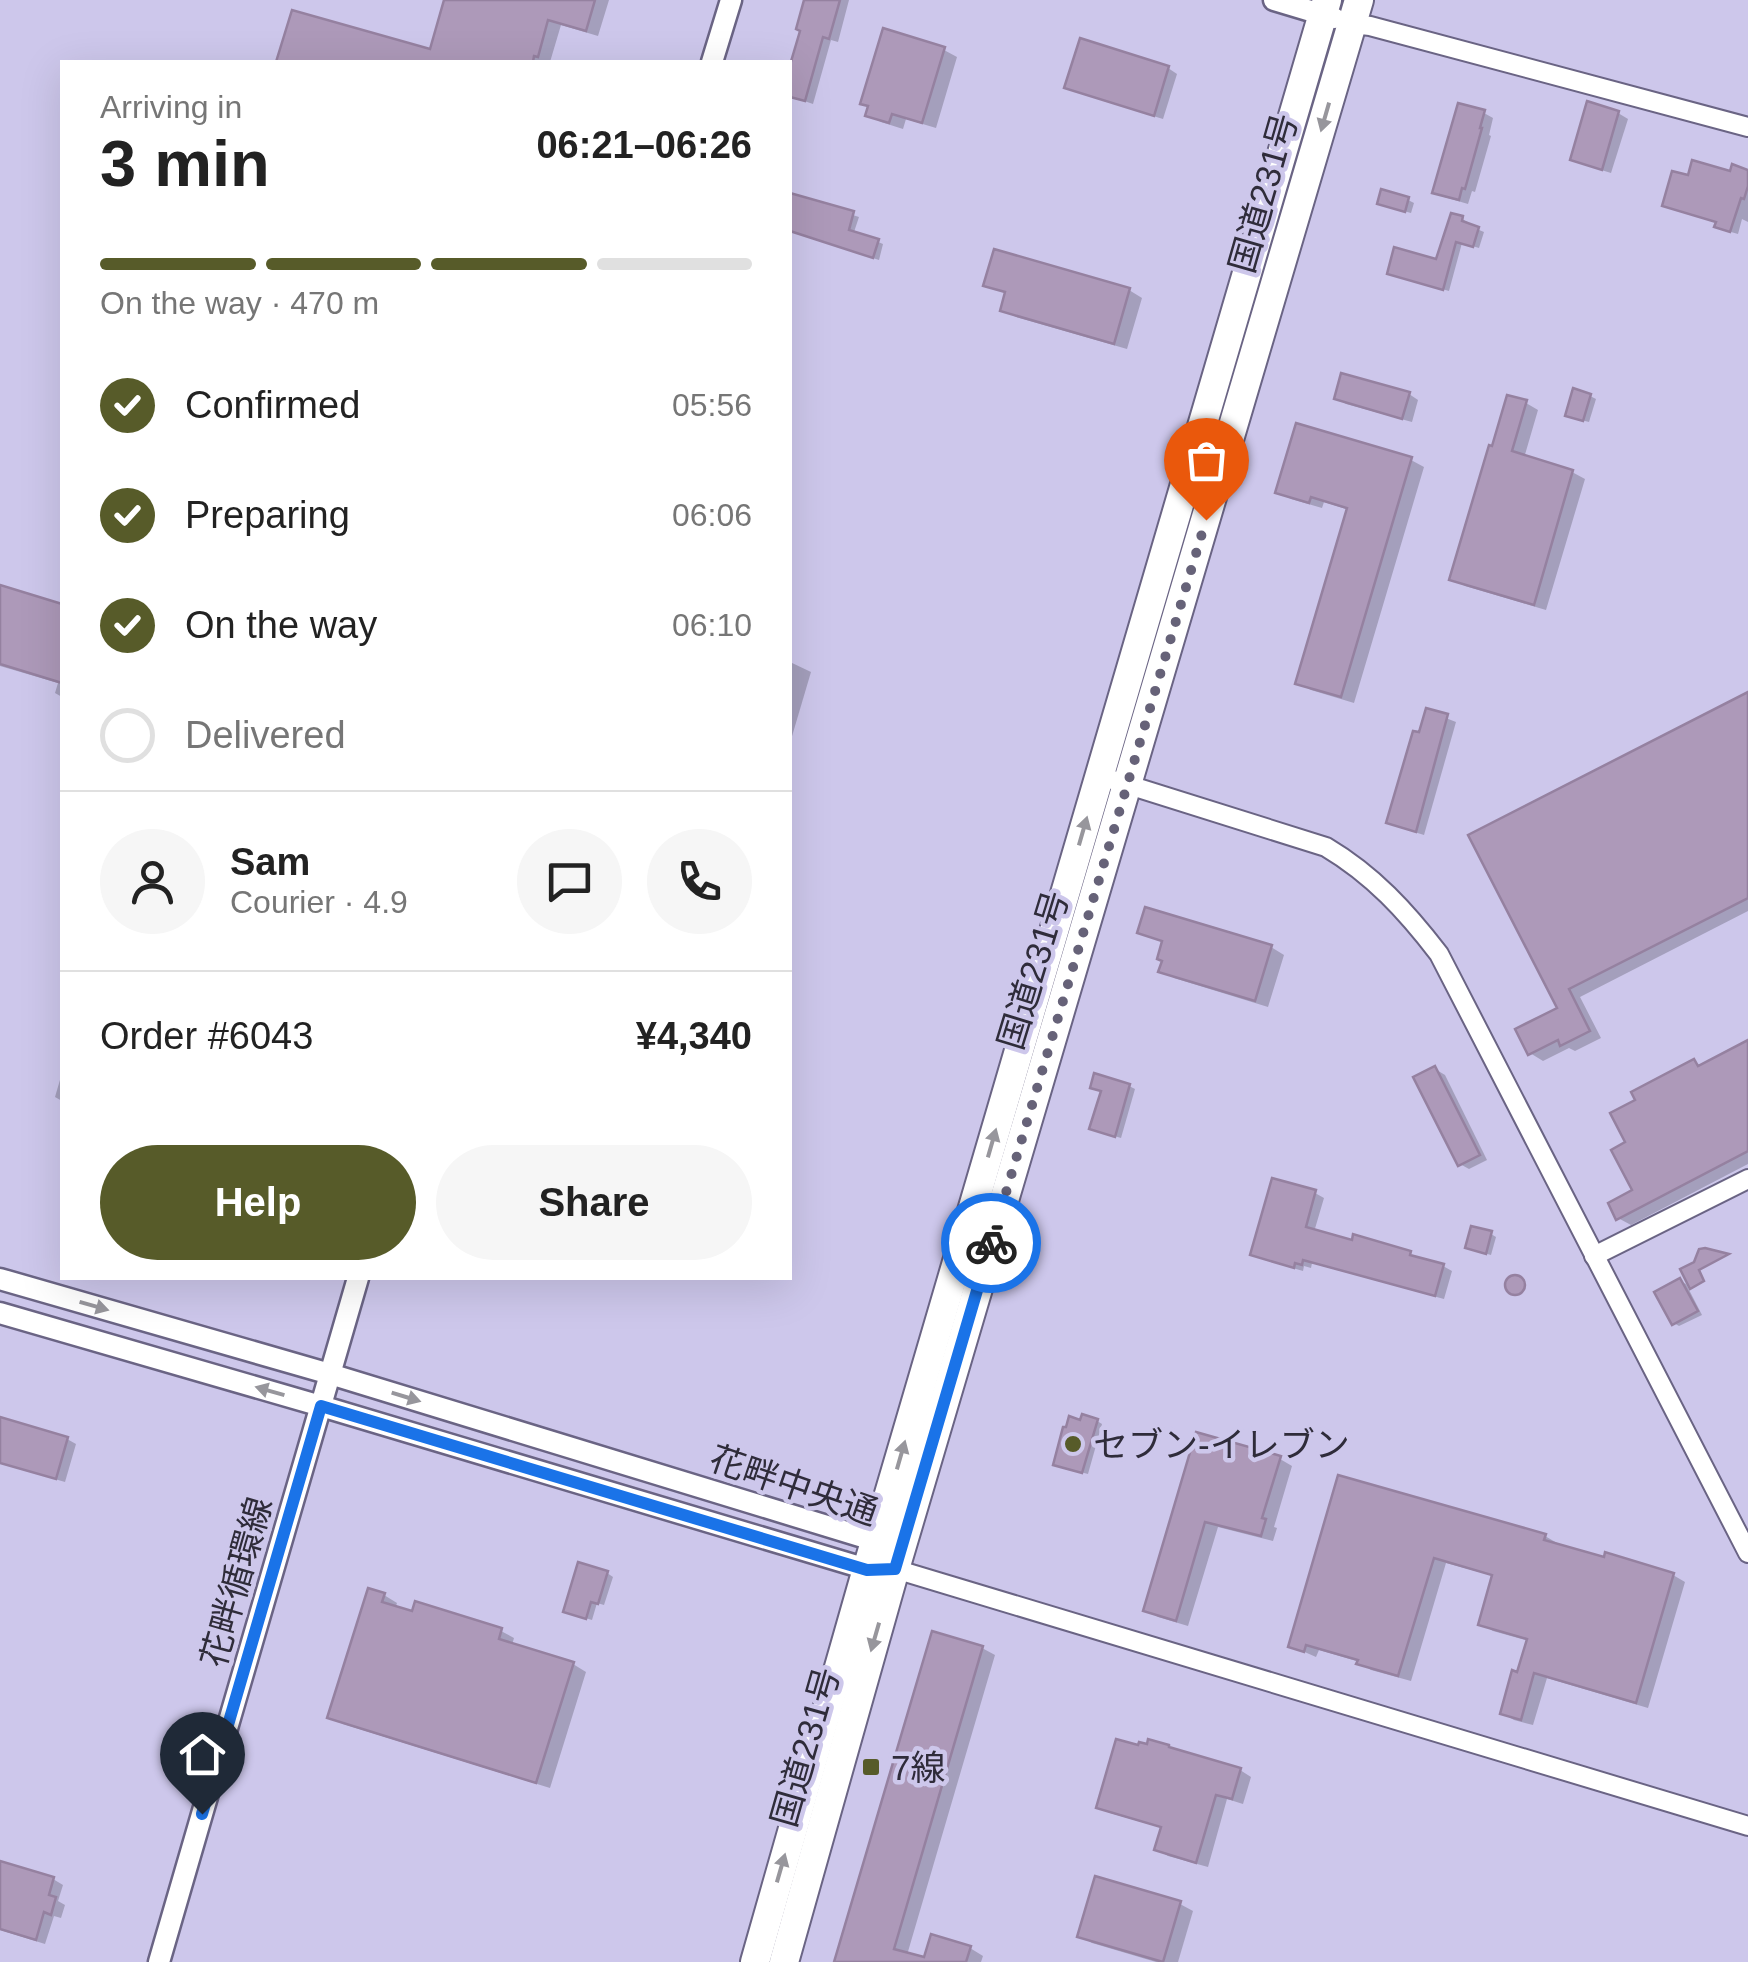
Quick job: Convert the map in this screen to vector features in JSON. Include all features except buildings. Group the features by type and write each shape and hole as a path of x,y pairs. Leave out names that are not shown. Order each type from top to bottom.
{"highway":[{"name":"国道231号","path":"784,1962 881,1569 876,1541 1325,7"},
{"name":"国道231号","path":"755,1962 1128,783 1356,12"}],"street":[{"path":"713,60 730,0"},
{"path":"1274,0 1356,12 1370,26 1748,128"},
{"path":"1100,776 1326,847 1355,864 1413,919 1440,954 1748,1554"},
{"path":"1594,1256 1748,1178"},
{"name":"花畔中央通","path":"0,1278 876,1541"},
{"name":"花畔循環線","path":"159,1962 357,1280"},
{"name":"花畔中央通","path":"0,1313 881,1569"},
{"path":"881,1569 1748,1826"}],"way so far":[{"path":"991,1243 1206,520"}],"place":[{"name":"セブン-イレブン","path":"1073,1444"},
{"name":"7線","path":"871,1767"}],"route":[{"path":"202,1814 321,1406 867,1570 895,1569 991,1243"}]}
